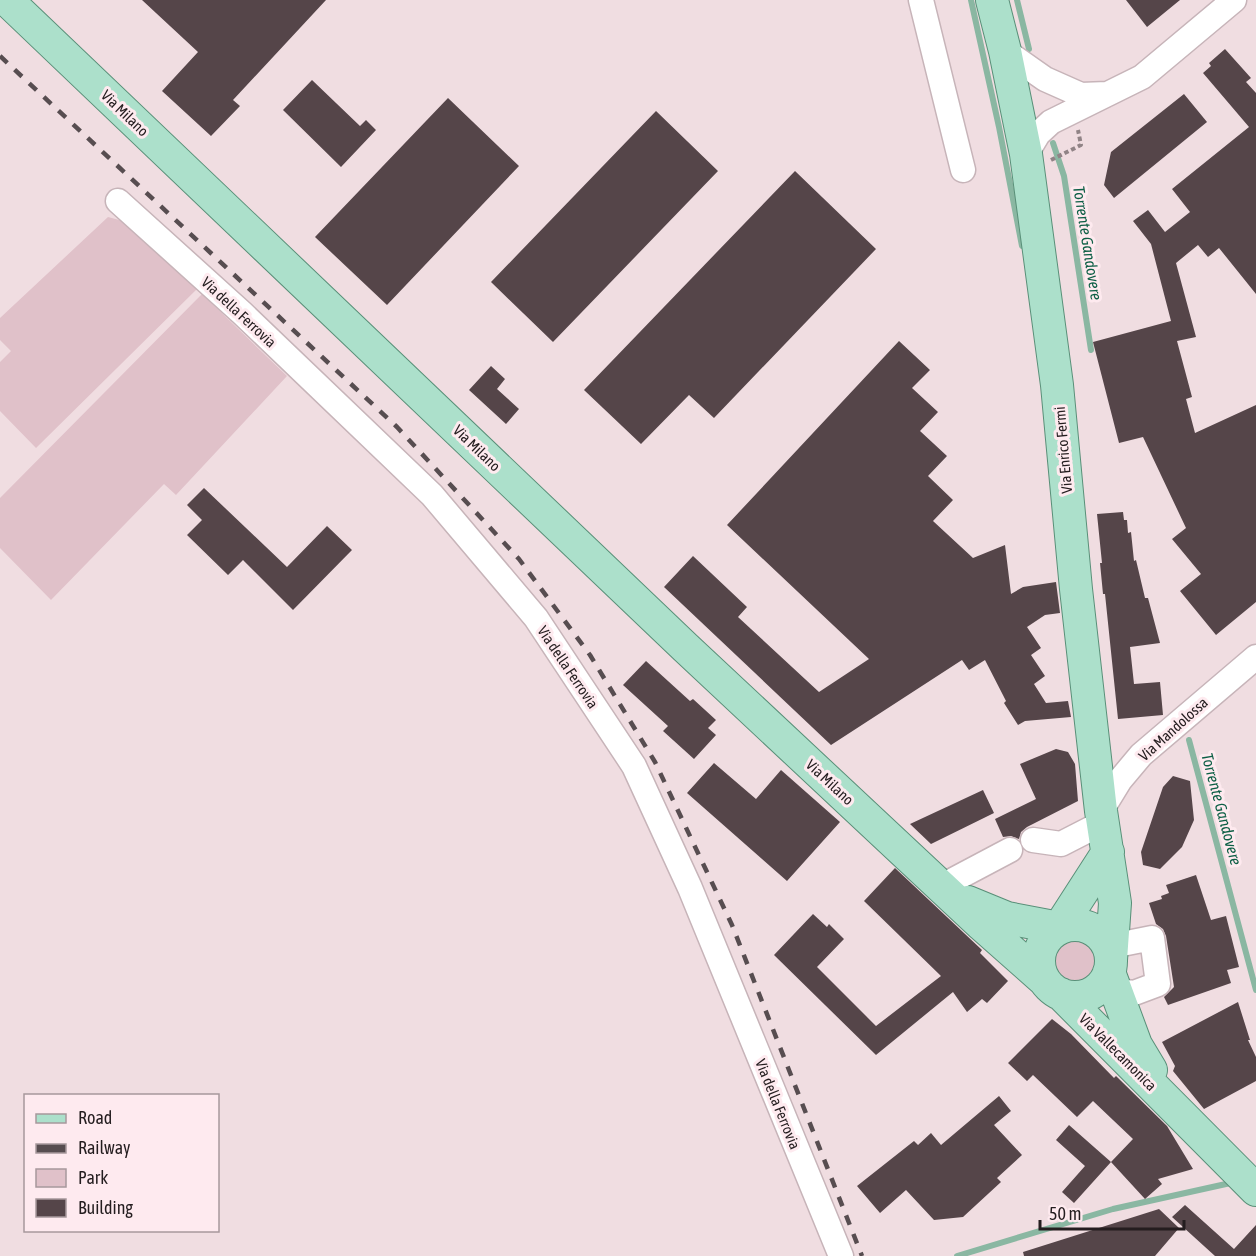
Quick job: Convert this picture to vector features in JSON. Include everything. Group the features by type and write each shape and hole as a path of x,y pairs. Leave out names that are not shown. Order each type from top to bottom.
{"main road":[{"name":"Via Milano","path":"7,0 678,640 1052,987"},
{"name":"Via Enrico Fermi","path":"992,0 1037,157 1076,589 1115,903 1112,967"},
{"path":"1059,928 1104,829"},
{"name":"Via Milano","path":"946,890 1007,918 1059,928"},
{"path":"1076,925 1093,930 1102,938 1109,948 1112,967 1104,982 1096,990 1085,996 1073,997 1052,987 1039,968 1038,956 1042,944 1049,935 1059,928 1076,925"},
{"name":"Via Vallecamonica","path":"1112,967 1137,1048 1176,1109"},
{"name":"Via Vallecamonica","path":"1052,987 1246,1179"}],"street":[{"path":"921,0 963,170"},
{"path":"1037,157 1038,134 1052,122 1142,77 1234,0"},
{"path":"1005,51 1045,80 1081,94 1112,93"},
{"name":"Via della Ferrovia","path":"118,201 242,313 432,495 536,618 634,766 690,888 840,1255"},
{"name":"Via Mandolossa","path":"1104,829 1120,780 1141,755 1246,671"},
{"path":"1033,840 1060,843 1104,829"},
{"path":"946,890 1010,850"}],"path":[{"path":"1037,157 1063,154 1081,145"}],"green space":[{"path":"108,217 123,221 197,289 36,448 0,411 0,362 11,351 0,340 0,318"},
{"path":"202,294 287,376 176,495 164,484 51,600 0,548 0,498"},
{"path":"1074,937 1083,938 1090,944 1096,951 1096,969 1090,976 1083,982 1074,983 1065,982 1058,976 1052,969 1051,960 1052,951 1058,944 1065,938"}],"building":[{"path":"142,0 326,0 233,100 240,106 211,136 162,91 198,52"},
{"path":"1126,0 1180,0 1147,27"},
{"path":"1225,49 1251,78 1246,82 1256,93 1256,294 1219,248 1208,257 1198,245 1176,263 1196,337 1177,341 1192,397 1186,399 1195,433 1256,405 1256,602 1216,635 1180,591 1201,574 1172,539 1186,528 1143,437 1119,443 1093,342 1171,321 1151,244 1133,221 1148,210 1165,232 1190,212 1172,189 1249,127 1203,73 1211,66 1209,63"},
{"path":"312,80 360,126 366,120 376,130 341,167 283,110"},
{"path":"1184,94 1207,122 1114,198 1104,185 1111,152"},
{"path":"448,98 519,166 387,305 315,237"},
{"path":"656,111 718,171 553,342 491,282"},
{"path":"795,171 876,249 714,418 689,395 641,444 584,390"},
{"path":"899,341 930,370 912,388 938,412 920,431 947,456 928,476 953,500 933,521 973,558 1005,545 1011,594 1023,587 1056,582 1060,613 1045,615 1027,627 1041,648 1031,655 1045,676 1034,684 1046,703 1068,701 1071,717 1025,721 1018,725 1004,703 1006,701 985,660 969,670 962,660 831,745 664,587 693,556 747,607 738,617 819,692 869,659 727,525"},
{"path":"491,366 505,379 497,389 519,409 506,424 469,390"},
{"path":"204,488 287,567 327,526 352,550 293,610 243,560 228,575 187,535 202,520 187,505"},
{"path":"1123,512 1124,520 1127,520 1128,533 1131,532 1134,561 1136,560 1145,598 1148,598 1160,643 1130,647 1134,684 1160,682 1163,715 1118,719 1105,594 1103,594 1097,514"},
{"path":"646,661 690,701 693,699 716,720 708,728 716,735 694,759 663,731 668,726 623,685"},
{"path":"1056,749 1068,752 1075,764 1078,801 1027,827 1021,832 1019,839 1011,836 1003,837 995,819 1036,799 1020,764"},
{"path":"714,763 756,799 781,770 840,822 787,881 687,793"},
{"path":"1173,776 1190,781 1194,820 1182,847 1160,869 1143,865 1141,852 1163,787"},
{"path":"983,790 994,813 931,844 910,824"},
{"path":"895,868 982,950 980,953 1008,981 987,1003 982,999 967,1012 953,992 876,1055 774,955 813,914 827,927 829,924 844,939 817,967 876,1026 941,976 864,901"},
{"path":"1196,875 1211,920 1226,916 1239,967 1227,970 1231,983 1168,1005 1164,997 1174,987 1166,936 1163,929 1156,924 1149,903 1162,899 1161,896 1169,893 1166,885"},
{"path":"1238,1002 1250,1040 1248,1040 1256,1057 1256,1081 1204,1109 1173,1071 1175,1066 1162,1042"},
{"path":"1052,1019 1071,1034 1114,1078 1116,1076 1167,1126 1193,1169 1158,1179 1162,1184 1145,1199 1111,1162 1133,1139 1093,1101 1077,1117 1033,1075 1027,1081 1008,1063"},
{"path":"999,1096 1011,1111 994,1125 1022,1155 997,1178 1001,1182 963,1217 934,1220 906,1190 880,1213 857,1186 914,1141 918,1145 931,1133 941,1145"},
{"path":"1069,1125 1111,1162 1074,1203 1062,1192 1085,1166 1056,1140"},
{"path":"1185,1205 1234,1249 1256,1225 1256,1256 1215,1256 1172,1217"},
{"path":"1159,1209 1179,1228 1155,1256 1024,1256 1023,1252"}],"waterway":[{"path":"971,0 1022,246"},
{"name":"Torrente Gandovere","path":"1017,0 1029,49"},
{"name":"Torrente Gandovere","path":"1053,143 1064,176 1091,350"},
{"name":"Torrente Gandovere","path":"1189,740 1256,990"},
{"path":"957,1256 1113,1209 1235,1182"}],"railway":[{"path":"0,56 397,427 519,559 590,655 655,762 732,925 862,1256"}]}
